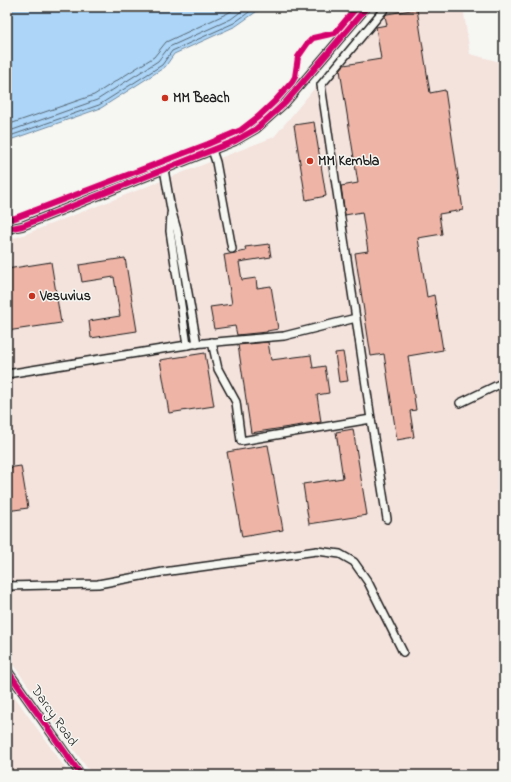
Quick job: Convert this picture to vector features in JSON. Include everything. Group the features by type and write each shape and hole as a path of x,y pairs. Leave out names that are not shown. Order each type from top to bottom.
{"street":[{"path":"7,229 22,226 246,136 272,117 367,7"},
{"path":"386,7 320,85 370,419 387,519"},
{"path":"212,150 216,162 232,249"},
{"path":"164,169 171,209 178,230 197,344"},
{"path":"171,209 170,231 187,345"},
{"path":"7,374 187,345 284,336 356,318"},
{"path":"212,342 218,369 236,402 241,441 370,419"},
{"path":"460,403 504,382"},
{"path":"7,586 98,584 163,572 317,551 340,554 354,562 368,582 404,652"},
{"name":"Darcy Road","path":"7,670 81,775"}],"shaded area":[{"path":"382,7 463,7 470,54 504,63 504,775 92,775 7,656 7,239 18,237 274,137"},
{"path":"7,686 70,775 7,775"}],"water":[{"path":"7,7 263,7 236,26 174,54 165,67 101,108 7,141"}],"building":[{"path":"417,9 430,93 445,90 463,210 439,214 442,234 418,238 427,297 434,295 443,350 408,356 416,410 410,411 414,437 397,440 384,354 371,356 355,253 368,251 362,212 345,215 341,186 358,183 340,70 344,65 381,59 376,27 387,25 385,16 387,14"},
{"name":"MM Kembla","path":"314,122 326,196 306,200 294,125"},
{"path":"269,244 271,257 239,262 242,280 256,278 257,288 271,286 278,329 267,332 237,335 235,326 214,329 210,307 232,304 224,255 246,251 245,247"},
{"path":"125,258 137,331 91,338 89,321 120,316 114,277 82,282 79,265"},
{"name":"Vesuvius","path":"51,262 61,323 7,331 7,269"},
{"path":"268,342 271,360 311,355 313,368 325,366 329,393 317,395 321,422 251,433 238,345"},
{"path":"343,352 348,381 339,382 335,353"},
{"path":"205,353 214,406 169,413 160,360"},
{"path":"353,429 367,515 309,524 303,484 343,478 336,432"},
{"path":"268,445 283,530 242,537 227,452"},
{"path":"21,466 28,508 7,511 7,468"}],"cycle path":[{"path":"7,219 15,218 241,130 258,117 292,82 295,77 298,57 307,44 313,38 335,33 357,7"},
{"path":"7,229 22,226 235,141 256,129 285,103 367,7"},
{"path":"7,670 81,775"}],"place":[{"name":"MM Beach","path":"165,98"},
{"name":"MM Kembla","path":"310,161"},
{"name":"Vesuvius","path":"32,296"}]}
